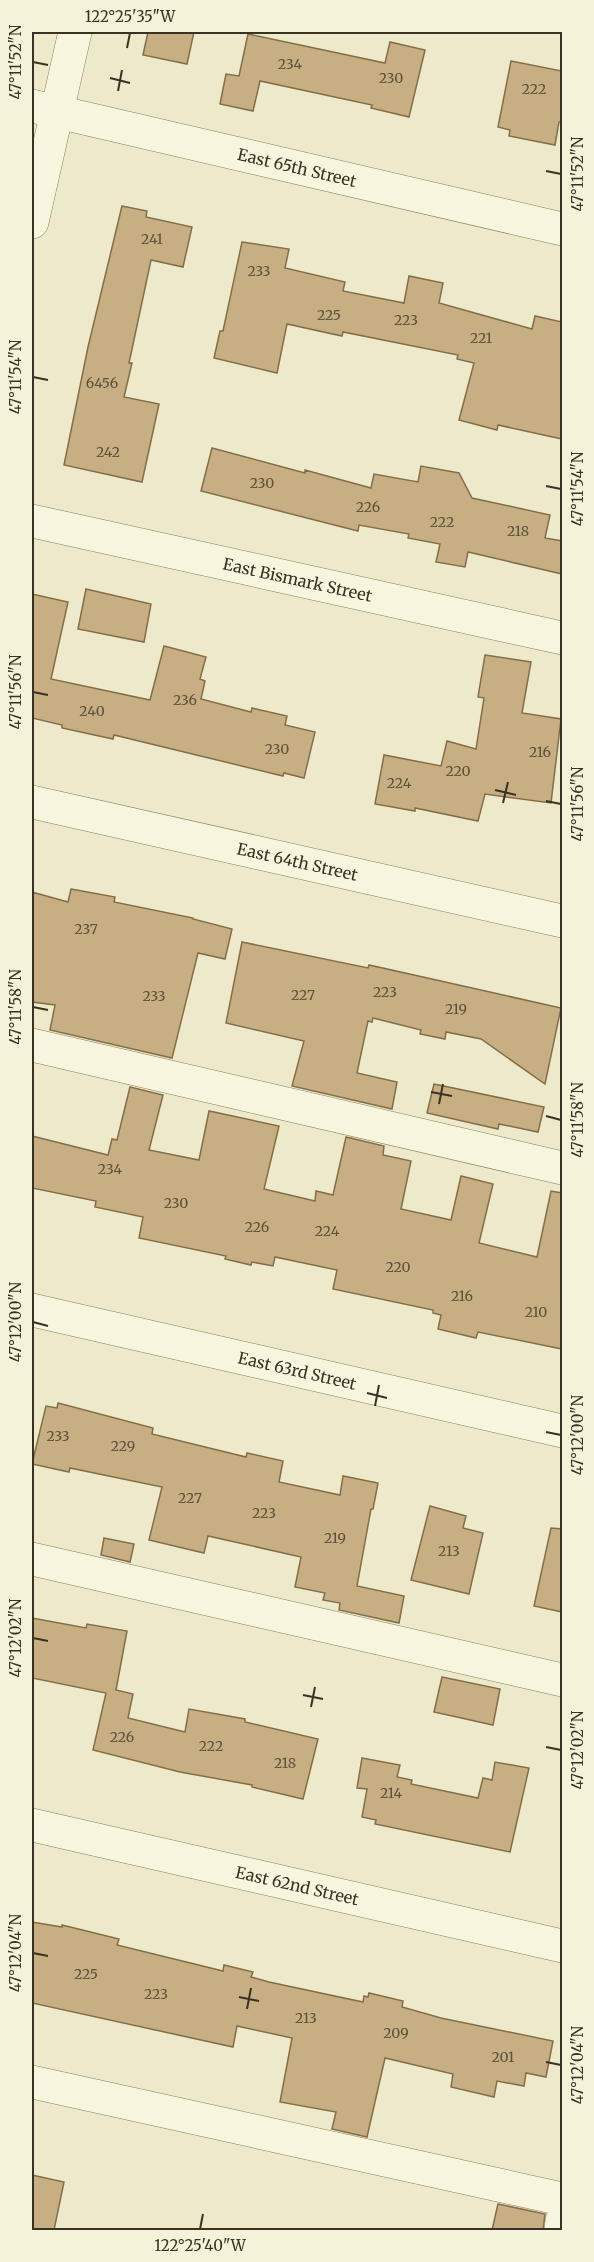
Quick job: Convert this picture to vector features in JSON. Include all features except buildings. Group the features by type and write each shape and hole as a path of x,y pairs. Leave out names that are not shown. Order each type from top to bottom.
{"street":[{"path":"32,222 44,109 75,32"},
{"name":"East 65th Street","path":"44,109 562,229"},
{"name":"East Bismark Street","path":"32,521 562,638"},
{"name":"East 64th Street","path":"32,802 562,921"},
{"path":"32,1045 562,1168"},
{"name":"East 63rd Street","path":"32,1310 562,1431"},
{"path":"32,1559 562,1680"},
{"name":"East 62nd Street","path":"32,1825 562,1946"},
{"path":"32,2082 562,2199"},
{"path":"561,2230 562,2221"}]}
